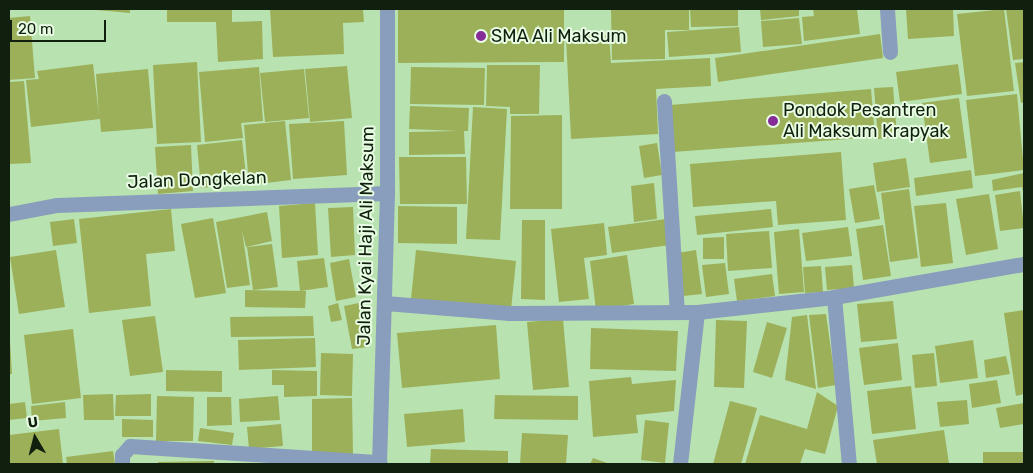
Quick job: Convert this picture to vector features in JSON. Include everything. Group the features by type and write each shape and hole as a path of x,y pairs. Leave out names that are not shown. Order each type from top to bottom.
{"street":[{"name":"Jalan Kyai Haji Ali Maksum","path":"379,463 385,303 388,9"},
{"path":"887,9 890,52"},
{"path":"664,101 677,312"},
{"name":"Jalan Dongkelan","path":"9,214 57,205 387,193"},
{"path":"385,303 510,313 697,312 834,297 1024,264"},
{"path":"834,297 849,464"},
{"path":"680,464 697,312"},
{"path":"122,464 122,456 130,446 379,463"}],"building":[{"path":"84,9 130,9 130,13"},
{"path":"167,9 232,9 232,22 262,21 263,59 218,62 216,22 167,22"},
{"path":"270,9 363,9 364,22 343,23 344,54 273,57"},
{"name":"SMA Ali Maksum","path":"398,9 564,9 564,62 398,63"},
{"path":"611,9 689,9 689,30 665,30 665,59 612,60"},
{"path":"690,9 738,9 738,26 691,27"},
{"path":"760,9 799,9 799,16 761,20"},
{"path":"813,9 857,9 860,34 804,41 802,17 814,16"},
{"path":"906,9 953,9 954,36 908,39"},
{"path":"1004,9 1014,91 967,96 957,14"},
{"path":"1006,9 1024,9 1024,59 1013,60"},
{"path":"30,16 35,78 9,80 9,18"},
{"path":"799,18 802,44 763,47 761,21"},
{"path":"739,27 741,52 669,57 667,32"},
{"path":"880,34 883,58 718,82 715,58"},
{"path":"609,35 611,63 710,58 711,86 656,89 658,134 571,139 566,37"},
{"path":"197,62 201,142 157,144 153,65"},
{"path":"1024,62 1024,102 1021,103 1015,63"},
{"path":"93,64 99,116 96,74 148,69 153,128 101,132 100,119 31,127 26,80 39,79 37,71"},
{"path":"958,64 962,94 900,102 896,72"},
{"path":"487,65 540,65 539,114 510,114 510,107 486,106"},
{"path":"347,66 352,118 310,122 305,69"},
{"path":"259,67 263,121 241,123 243,138 205,142 199,72"},
{"path":"411,67 485,68 484,105 410,104"},
{"path":"304,69 309,118 265,122 260,73"},
{"path":"24,81 31,163 9,164 9,82"},
{"path":"893,87 897,137 878,139 874,88"},
{"name":"Pondok Pesantren Ali Maksum Krapyak","path":"871,89 875,137 673,152 670,105"},
{"path":"1017,94 1024,170 975,176 966,100"},
{"path":"959,98 967,158 930,163 922,103"},
{"path":"410,106 469,108 468,131 464,131 465,154 409,155 409,132 459,131 409,129"},
{"path":"473,107 507,109 500,240 466,239"},
{"path":"562,115 562,209 510,209 511,116"},
{"path":"285,121 291,180 249,185 244,125"},
{"path":"344,121 347,175 293,179 289,124"},
{"path":"242,140 247,183 201,188 197,145"},
{"path":"657,143 662,175 644,178 639,146"},
{"path":"191,145 193,191 158,194 155,147"},
{"path":"841,152 846,220 778,225 776,201 693,207 690,164"},
{"path":"399,157 466,157 467,204 400,204"},
{"path":"906,158 910,187 877,192 873,163"},
{"path":"971,170 973,188 916,196 914,178"},
{"path":"1024,173 1024,196 1022,187 993,191 992,180"},
{"path":"654,183 657,219 634,222 631,186"},
{"path":"874,185 880,219 855,223 849,189"},
{"path":"909,189 918,258 890,262 881,193"},
{"path":"1020,191 1024,228 1000,231 995,195"},
{"path":"989,194 998,249 966,255 956,199"},
{"path":"315,203 318,255 282,258 279,206"},
{"path":"946,203 953,263 921,267 914,206"},
{"path":"398,206 457,207 457,244 398,243"},
{"path":"353,207 355,255 331,257 328,208"},
{"path":"171,209 175,251 146,254 151,306 89,313 79,219"},
{"path":"771,209 773,227 697,235 695,216"},
{"path":"267,212 272,241 246,247 242,231 250,285 227,288 216,222"},
{"path":"213,218 226,293 195,298 181,224"},
{"path":"74,219 77,243 53,246 50,222"},
{"path":"666,219 670,245 612,253 608,227"},
{"path":"522,220 545,220 545,300 521,299"},
{"path":"604,223 607,255 584,258 589,299 559,302 551,229"},
{"path":"883,225 891,276 863,280 856,229"},
{"path":"848,227 852,256 806,261 802,233"},
{"path":"799,229 804,292 779,294 774,232"},
{"path":"769,231 772,268 728,271 726,234"},
{"path":"724,237 724,259 703,259 703,238"},
{"path":"272,244 278,287 253,290 247,247"},
{"path":"56,250 65,307 19,314 10,257"},
{"path":"416,250 516,261 511,310 411,299"},
{"path":"696,250 702,294 683,296 677,253"},
{"path":"627,255 634,304 596,310 590,261"},
{"path":"324,258 328,287 300,291 297,261"},
{"path":"349,259 356,297 336,301 330,263"},
{"path":"725,263 729,294 706,297 702,265"},
{"path":"852,265 854,288 827,290 825,267"},
{"path":"821,266 823,292 805,293 803,267"},
{"path":"772,274 775,296 737,301 734,279"},
{"path":"245,290 306,291 305,308 245,307"},
{"path":"893,301 897,339 861,342 857,304"},
{"path":"338,303 342,320 331,322 328,306"},
{"path":"359,303 368,347 352,349 344,306"},
{"path":"1024,310 1024,394 1016,396 1004,313"},
{"path":"826,314 836,385 818,388 809,315"},
{"path":"807,315 816,389 785,380 792,317"},
{"path":"155,316 163,372 130,376 122,320"},
{"path":"313,316 314,336 231,337 230,317"},
{"path":"563,319 569,387 533,390 527,322"},
{"path":"716,320 747,321 744,388 714,387"},
{"path":"767,322 787,328 772,378 753,372"},
{"path":"496,325 500,379 402,388 397,333"},
{"path":"591,328 678,331 676,371 590,369"},
{"path":"73,329 81,398 32,404 24,335"},
{"path":"315,338 316,367 239,370 238,340"},
{"path":"973,340 978,378 940,383 935,346"},
{"path":"10,342 12,374 9,374"},
{"path":"898,343 902,380 864,385 859,348"},
{"path":"321,353 353,354 352,396 320,395"},
{"path":"934,353 937,386 915,388 912,355"},
{"path":"1006,356 1010,374 986,378 984,360"},
{"path":"166,370 222,371 222,392 166,391"},
{"path":"272,370 317,371 317,396 284,397 284,385 272,385"},
{"path":"631,377 632,384 676,380 674,411 636,415 638,433 593,437 589,381"},
{"path":"997,380 1001,403 972,408 969,384"},
{"path":"911,386 916,429 872,434 867,391"},
{"path":"817,392 838,406 825,454 805,449 800,464 745,464 760,415 807,429"},
{"path":"113,394 114,420 84,420 83,395"},
{"path":"151,394 151,416 115,416 116,395"},
{"path":"495,395 578,396 578,420 494,419"},
{"path":"157,396 194,397 193,441 156,441"},
{"path":"278,396 280,420 240,422 239,399"},
{"path":"207,397 231,397 232,425 207,426"},
{"path":"352,398 353,454 312,454 312,399"},
{"path":"967,400 969,424 940,427 937,402"},
{"path":"730,401 757,408 741,464 713,464"},
{"path":"25,402 27,418 9,420 9,404"},
{"path":"65,402 66,418 32,421 31,406"},
{"path":"1024,403 1024,424 1000,428 996,408"},
{"path":"463,409 465,442 407,447 404,414"},
{"path":"122,419 153,420 153,437 122,437"},
{"path":"645,420 669,423 665,463 641,460"},
{"path":"281,424 283,446 249,449 247,427"},
{"path":"200,428 234,433 232,445 198,441"},
{"path":"59,429 63,464 9,464 9,435"},
{"path":"944,430 949,464 877,464 873,440"},
{"path":"522,433 568,435 566,464 520,464"},
{"path":"431,449 508,451 508,464 430,464"},
{"path":"113,451 115,464 67,464 66,457"},
{"path":"983,452 1024,452 1024,464 983,464"},
{"path":"593,458 610,464 590,464"},
{"path":"214,461 214,464 158,464 158,462"}],"place":[{"name":"SMA Ali Maksum","path":"481,36"},
{"name":"Pondok Pesantren Ali Maksum Krapyak","path":"773,121"}]}
